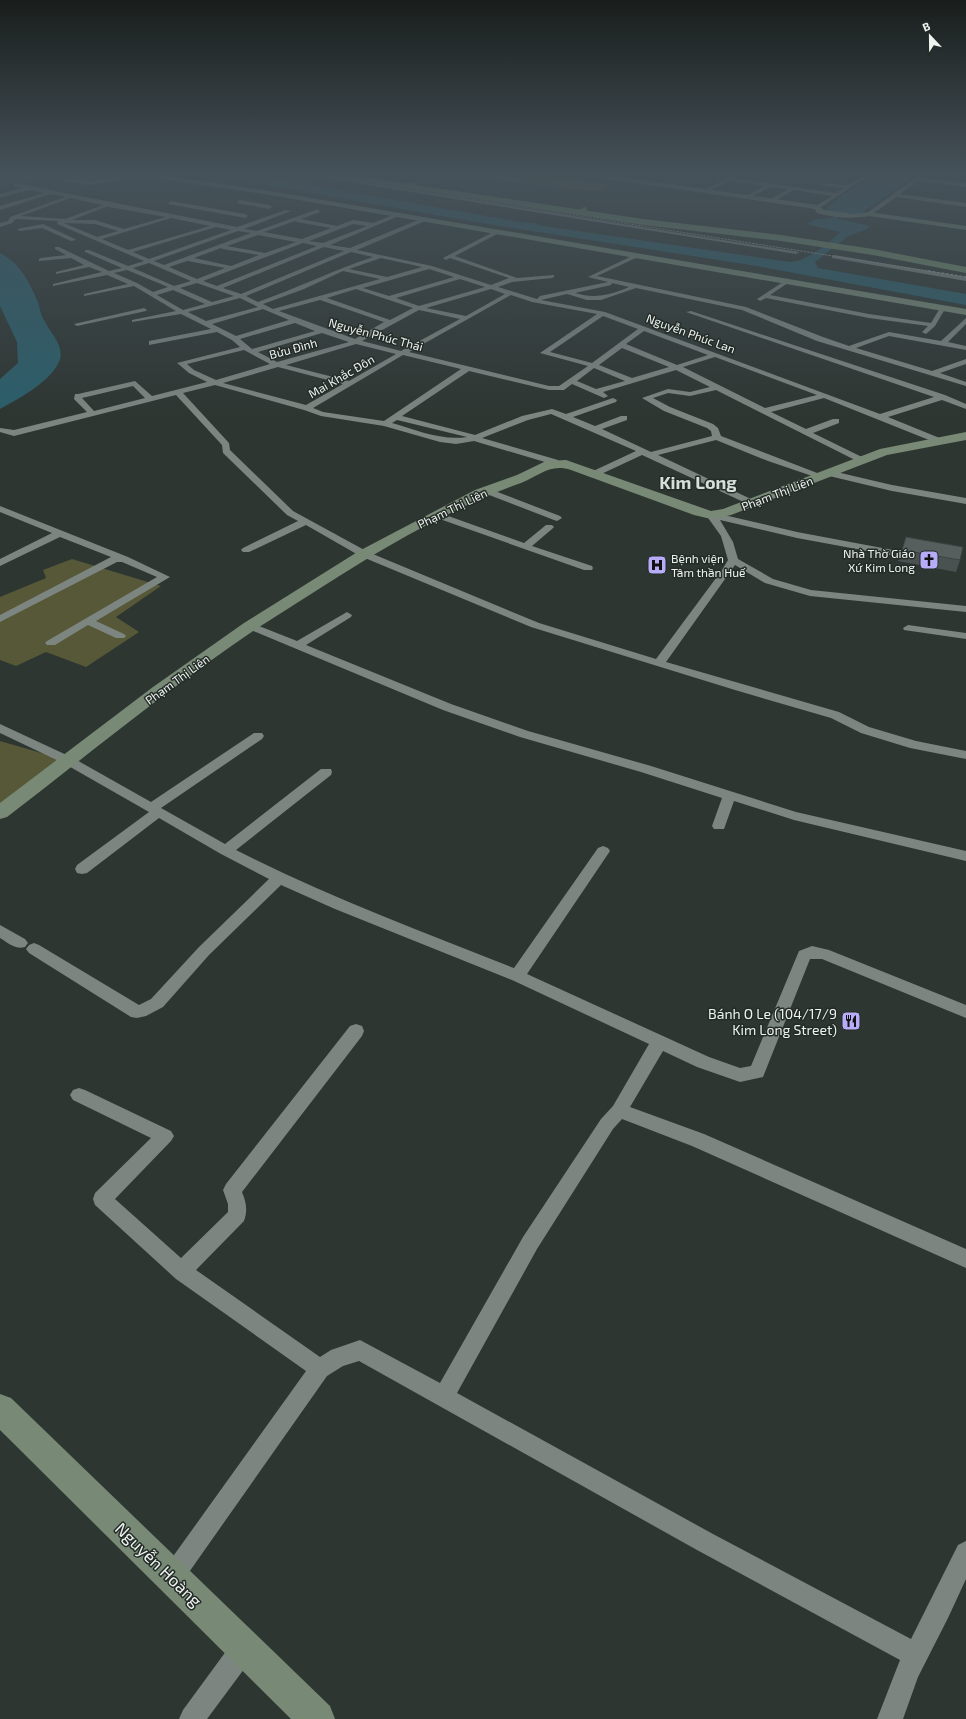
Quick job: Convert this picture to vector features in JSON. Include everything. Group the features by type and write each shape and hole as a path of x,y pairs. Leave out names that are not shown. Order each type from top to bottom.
{"main road":[{"path":"884,254 966,270"},
{"path":"890,254 966,267"}],"street":[{"path":"103,254 172,288 212,304"},
{"name":"Nguyễn Phúc Thái","path":"132,254 164,266 197,281 241,296 272,311 322,331 356,342 554,389 561,388 572,381 644,328"},
{"path":"55,285 129,268 165,254"},
{"path":"164,266 199,254"},
{"path":"213,254 219,256"},
{"path":"262,254 266,255"},
{"path":"217,288 299,254"},
{"path":"134,321 182,312 241,296 275,281 308,262 335,254"},
{"name":"Nguyễn Phúc Lan","path":"368,254 430,267 532,300 603,313 880,417 939,441"},
{"path":"272,311 430,267 453,254"},
{"path":"626,254 966,312"},
{"path":"41,260 70,255 89,265 119,276 135,284 204,324 235,338 248,350 275,364 349,383"},
{"path":"152,294 197,281 266,255"},
{"path":"450,256 507,275 514,278 512,280"},
{"path":"636,256 591,277 614,283 744,308 820,339 966,384"},
{"name":"Nguyễn Phúc Lan","path":"257,304 302,288 342,269 380,257"},
{"path":"834,257 966,279"},
{"path":"188,258 232,268"},
{"path":"289,258 386,279"},
{"path":"233,259 247,263"},
{"path":"360,263 374,265"},
{"path":"58,273 89,265"},
{"path":"395,270 409,272"},
{"path":"329,275 343,279"},
{"path":"84,284 119,276"},
{"path":"246,276 302,288 390,322"},
{"name":"Bửu Đình","path":"0,430 14,433 214,383 275,364 356,342 390,322 419,308 512,280 552,276"},
{"path":"390,298 460,277"},
{"path":"316,281 343,290"},
{"path":"350,281 390,298 419,308 466,318"},
{"path":"744,308 786,282"},
{"path":"532,300 614,283"},
{"path":"86,295 135,284"},
{"path":"569,292 593,300 610,296 633,286"},
{"name":"Mai Khắc Đôn","path":"307,408 402,353 511,293"},
{"path":"764,296 869,316 933,325"},
{"path":"718,303 687,314 724,324 942,397 966,407"},
{"path":"76,324 170,305"},
{"path":"204,324 264,307"},
{"path":"921,338 933,325 942,309"},
{"path":"603,313 544,353 593,365 632,381"},
{"path":"724,324 759,315"},
{"path":"235,338 297,320"},
{"path":"943,343 966,320"},
{"path":"152,343 216,330"},
{"path":"322,331 248,350 181,363 189,371 214,383 307,408 321,414 385,424 440,439 456,441 476,437 525,418 552,411 596,429 641,452 650,454 750,502"},
{"path":"849,348 890,334 921,338 966,348"},
{"path":"622,345 676,367 861,460"},
{"path":"596,392 714,355"},
{"path":"934,373 966,361"},
{"path":"385,424 467,369"},
{"path":"564,416 613,400 572,381"},
{"path":"92,413 78,399 78,396 135,383 152,399"},
{"path":"716,388 690,394 668,391 646,398 667,409 710,426 715,430 716,437"},
{"path":"178,392 226,445 226,451 236,462 290,513 364,554 535,625 739,688 796,703 835,716 865,730 914,745 966,755"},
{"path":"764,412 824,396"},
{"path":"880,417 942,397"},
{"path":"396,417 476,437 555,462"},
{"path":"596,429 624,418"},
{"path":"807,432 836,421"},
{"name":"Phạm Thị Liên","path":"0,813 158,692 250,626 364,554 437,515 487,491 555,462 594,474 676,505 711,515 726,512 884,452 966,436"},
{"path":"650,454 716,437 771,459 825,475 966,501"},
{"path":"594,474 641,452"},
{"path":"487,491 557,518"},
{"path":"2,511 60,533 165,577 51,643"},
{"path":"437,515 588,568"},
{"path":"711,515 797,535 889,552"},
{"path":"659,663 727,571 733,560 731,546 721,527 711,515"},
{"path":"246,550 305,522"},
{"path":"525,547 549,527"},
{"path":"0,563 60,533"},
{"path":"0,619 110,561 124,560"},
{"path":"733,560 769,581 810,593 966,609"},
{"path":"298,645 347,615"},
{"path":"88,621 120,636"},
{"path":"250,626 447,707 517,732 729,795 794,816 966,856"},
{"path":"908,628 966,636"},
{"path":"0,728 69,761 226,851 279,878 340,905 517,976 703,1062 740,1076 758,1072 804,955 812,952 824,954 966,1012"},
{"path":"82,869 155,810 258,736"},
{"path":"226,851 326,772"},
{"path":"719,826 729,795"},
{"path":"517,976 603,851"},
{"path":"0,931 137,1012 146,1010 157,1003 204,951 279,878"},
{"path":"183,1272 191,1259 237,1215 237,1204 232,1190 356,1031"},
{"path":"444,1396 530,1243 607,1124 619,1111 659,1042"},
{"path":"79,1095 165,1136 102,1199 183,1272 320,1369"},
{"path":"619,1111 647,1119 698,1140 966,1259"},
{"path":"172,1577 320,1369 338,1357 360,1350 705,1542 916,1655"},
{"name":"Nguyễn Hoàng","path":"0,1409 317,1719"},
{"path":"890,1719 908,1671 940,1610 966,1553"},
{"path":"192,1719 244,1648"}],"green space":[{"path":"72,559 161,586 116,617 139,632 86,667 46,652 16,666 0,660 0,597 46,578 43,570"},
{"path":"0,741 69,761 0,813"}],"water":[{"path":"0,254 2,254 13,261 27,279 37,300 43,318 57,341 61,352 58,364 47,378 32,390 0,409 0,388 14,378 22,367 24,356 23,344 19,332 1,293"},
{"path":"682,254 737,254 790,262 803,259 811,254 825,254 815,262 818,268 966,294 966,305 757,266"}],"building":[{"path":"906,537 963,547 960,560 902,550"}],"waterway":[{"path":"0,275 3,298 24,342 25,364 0,387"}],"railway":[{"path":"821,254 934,272"},
{"path":"928,271 966,277"}],"place":[{"name":"Nhà Thờ Giáo Xứ Kim Long","path":"929,560"},
{"name":"Bệnh viện Tâm thần Huế","path":"657,565"},
{"name":"Bánh O Le (104/17/9 Kim Long Street)","path":"851,1021"}],"district":[{"name":"Kim Long","path":"698,482"}]}
